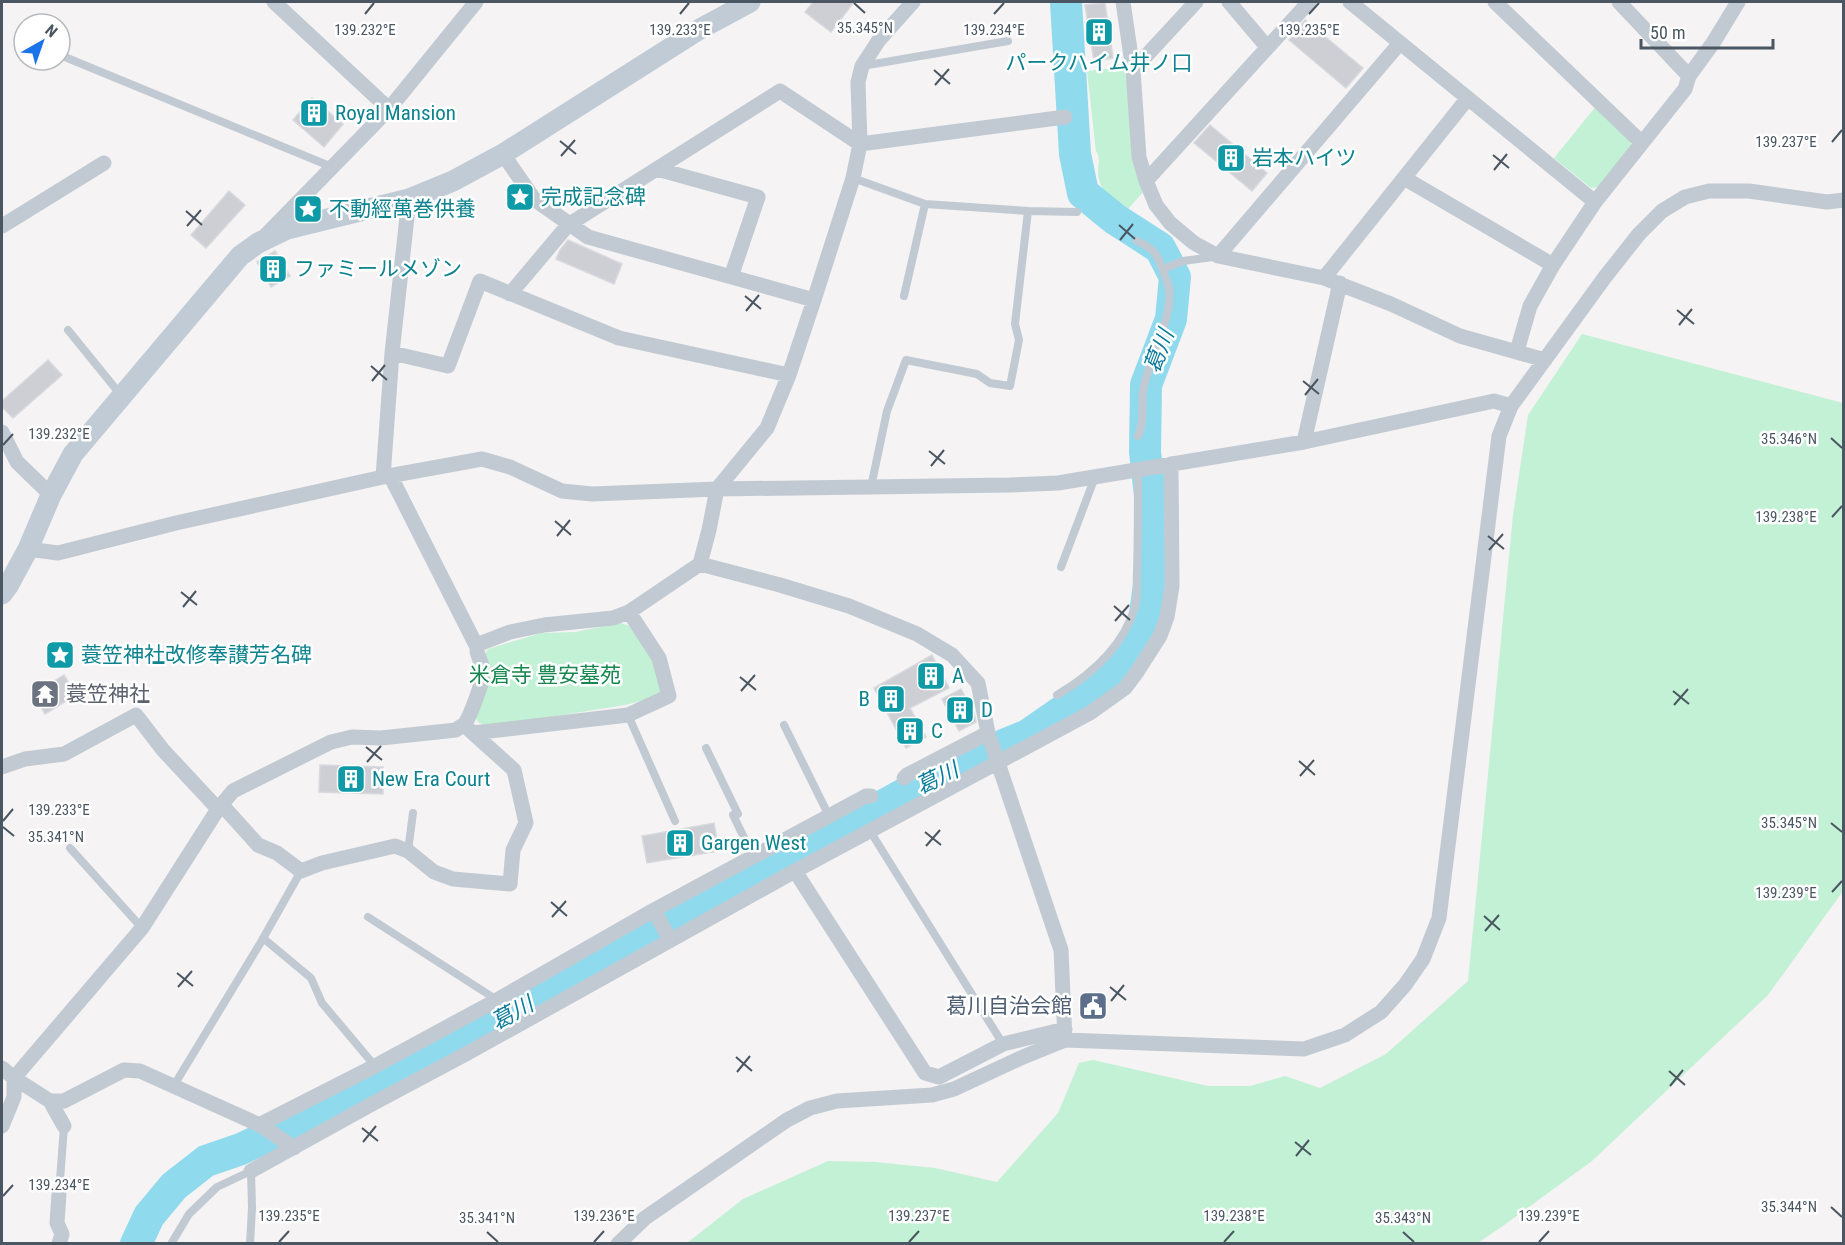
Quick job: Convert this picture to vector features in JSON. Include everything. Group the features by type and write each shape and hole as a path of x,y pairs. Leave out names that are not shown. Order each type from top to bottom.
{"street":[{"path":"274,2 389,109"},
{"path":"2,594 28,549 51,495 73,454 240,256 258,243 389,109 476,2"},
{"path":"258,243 287,229 409,199 453,181 503,154 700,29 750,2"},
{"path":"477,647 483,642 510,632 613,618 629,612 700,564 710,530 717,489 767,428 789,375 814,300 853,178 860,144 858,82 862,66 879,40 913,2"},
{"path":"1123,2 1133,70 1140,157 1146,181 1156,205 1170,223 1194,243 1218,256 1340,283 1460,336 1545,360"},
{"path":"1133,70 1196,2"},
{"path":"1229,2 1267,47"},
{"path":"1146,181 1309,2"},
{"path":"1350,2 1595,202"},
{"path":"1495,2 1642,143"},
{"path":"1619,2 1689,76"},
{"path":"1517,351 1530,306 1553,265 1595,202 1685,89 1689,76 1738,2"},
{"path":"1218,256 1400,43"},
{"path":"510,294 568,225 780,91 860,144 1065,117"},
{"path":"1324,278 1468,98"},
{"path":"503,154 534,199 588,237 814,300"},
{"path":"2,226 104,163"},
{"path":"657,170 758,196 731,277"},
{"path":"1404,178 1553,265"},
{"path":"795,871 925,1073 939,1077 1003,1044 1065,1034 1304,1049 1345,1035 1381,1012 1405,985 1423,959 1439,918 1499,436 1510,406 1605,277 1639,234 1662,211 1685,197 1709,191 1749,191 1827,202 1844,200"},
{"path":"409,199 392,353 387,477 477,647 484,672 468,729"},
{"path":"392,353 447,366 480,281 619,338 789,375"},
{"path":"1304,442 1340,283"},
{"path":"28,549 58,553 176,523 387,477 482,459 510,467 562,491 592,494 717,489 1058,483 1304,442 1494,401 1510,406"},
{"path":"2,432 17,462 51,495"},
{"path":"251,1171 795,871 1090,713 1109,700 1125,687 1150,654 1160,636 1171,601 1171,464"},
{"path":"700,564 849,606 917,634 952,655 978,683 988,733 1061,950 1065,1034"},
{"path":"2,1126 14,1097 14,1078 142,927 220,807 233,791 331,742 352,737 381,738 628,715 669,696 658,658 629,612"},
{"path":"2,767 25,759 64,754 136,715 163,750 258,845 277,854 301,871 395,846 408,851 434,872 453,879 510,884 513,850 526,823 513,770 468,729"},
{"path":"904,778 988,733"},
{"path":"261,1126 497,1000 753,856 866,796 871,796"},
{"path":"654,910 670,940"},
{"path":"618,1244 645,1218 787,1120 810,1108 837,1101 932,1095 954,1089 1023,1057 1065,1034"},
{"path":"2,1068 50,1101 64,1126"},
{"path":"50,1101 64,1101 124,1070 140,1071 261,1126 291,1147"},
{"path":"58,1244 62,1234 57,1223 59,1194"}],"lane":[{"path":"862,66 1008,41"},
{"path":"72,60 332,167"},
{"path":"853,178 925,204 1077,212"},
{"path":"904,296 925,204"},
{"path":"871,487 887,411 906,360 977,374 990,383 1010,386 1019,340 1015,324 1028,211"},
{"path":"1137,241 1154,250 1169,290 1168,304 1143,390 1142,429 1138,436"},
{"path":"1163,269 1183,261 1218,256"},
{"path":"68,330 122,396"},
{"path":"1057,695 1084,678 1106,657 1126,629 1135,605 1140,469"},
{"path":"1061,567 1095,477"},
{"path":"628,715 675,821"},
{"path":"783,725 829,816"},
{"path":"706,748 738,813 733,815 753,856"},
{"path":"408,851 413,813"},
{"path":"870,831 1003,1044"},
{"path":"70,848 142,927"},
{"path":"173,1087 301,871"},
{"path":"368,917 497,1000"},
{"path":"263,938 311,978 322,1003 375,1066"},
{"path":"59,1194 64,1126"},
{"path":"171,1244 189,1214 217,1187 251,1171 250,1244"}],"green space":[{"path":"1125,67 1135,166 1144,191 1128,209 1111,198 1100,183 1099,158 1096,151 1087,71"},
{"path":"1597,105 1630,137 1631,147 1601,187 1591,188 1554,158"},
{"path":"1582,334 1843,403 1843,891 1768,995 1592,1161 1476,1244 687,1243 743,1199 828,1161 875,1162 935,1168 997,1182 1058,1113 1079,1063 1093,1060 1208,1086 1250,1086 1285,1076 1320,1088 1386,1054 1468,981 1513,515 1528,415"},
{"name":"米倉寺 豊安墓苑","path":"621,623 633,627 652,659 661,689 657,697 625,705 488,727 478,722 475,716 492,673 485,654 488,649 541,633 575,632"}],"building":[{"path":"813,2 854,2 831,32 805,12"},
{"name":"パークハイム井ノ口","path":"1105,3 1113,58 1094,61 1085,5"},
{"path":"1305,20 1363,68 1346,88 1289,40"},
{"name":"Royal Mansion","path":"312,98 343,124 324,147 293,120"},
{"name":"岩本ハイツ","path":"1210,125 1267,173 1252,191 1194,143"},
{"path":"229,191 245,205 206,248 191,235"},
{"path":"568,240 622,264 614,284 556,259"},
{"name":"ファミールメゾン","path":"275,251 290,276 271,287 257,262"},
{"path":"48,360 62,375 13,418 2,407 2,401"},
{"path":"932,655 949,688 910,708 926,737 906,748 874,688"},
{"path":"64,675 76,695 45,714 33,694"},
{"name":"D","path":"961,689 974,713 976,722 959,731 942,699"},
{"name":"New Era Court","path":"320,765 383,767 383,794 319,792"},
{"name":"Gargen West","path":"714,823 719,851 647,863 642,836"},
{"name":"葛川自治会館","path":"1102,994 1104,1017 1083,1018 1081,996"}],"waterway":[{"name":"葛川","path":"136,1244 149,1216 174,1186 206,1161 241,1149 424,1062 539,995 915,788 967,760 1028,735 1077,701 1115,670 1130,652 1144,622 1150,577 1151,504 1145,452 1146,385 1171,319 1175,277 1160,248 1115,219 1083,193 1075,154 1066,2"}],"place":[{"name":"パークハイム井ノ口","path":"1099,32"},
{"name":"Royal Mansion","path":"314,113"},
{"name":"岩本ハイツ","path":"1231,158"},
{"name":"完成記念碑","path":"520,197"},
{"name":"不動經萬巻供養","path":"308,209"},
{"name":"ファミールメゾン","path":"273,269"},
{"name":"蓑笠神社改修奉讃芳名碑","path":"60,655"},
{"name":"A","path":"931,676"},
{"name":"蓑笠神社","path":"45,694"},
{"name":"B","path":"891,699"},
{"name":"D","path":"960,710"},
{"name":"C","path":"910,731"},
{"name":"New Era Court","path":"351,779"},
{"name":"Gargen West","path":"680,843"},
{"name":"葛川自治会館","path":"1093,1006"}]}
